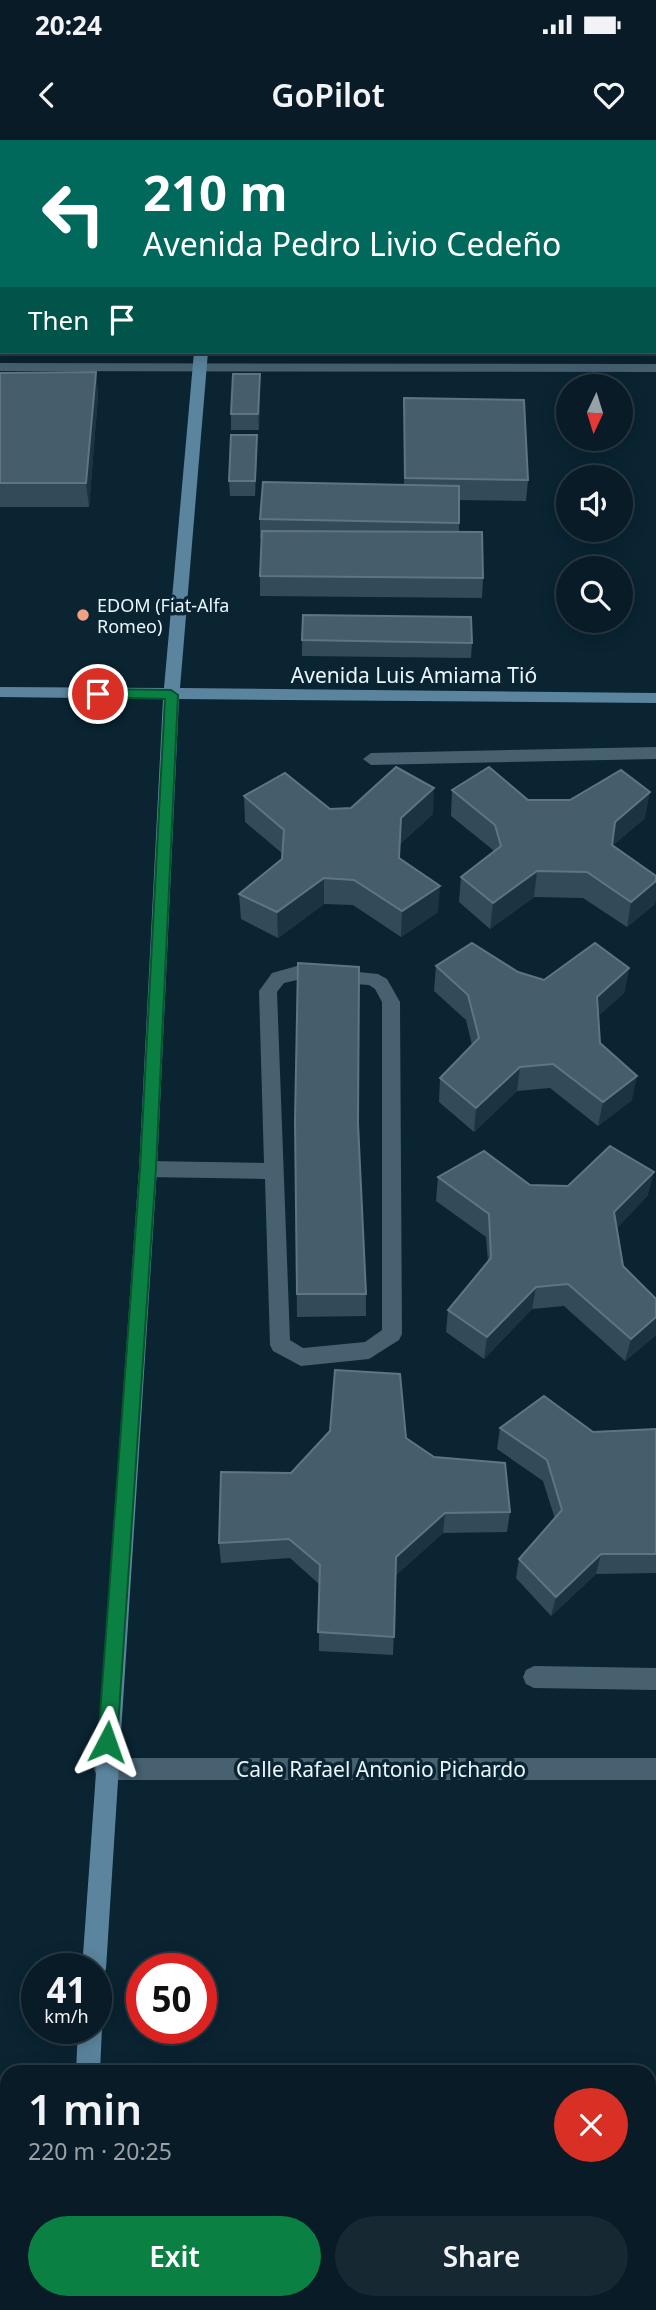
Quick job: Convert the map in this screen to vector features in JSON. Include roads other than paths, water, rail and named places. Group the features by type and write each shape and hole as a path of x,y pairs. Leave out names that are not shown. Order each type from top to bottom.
{"main road":[{"path":"95,1953 148,1169 171,695 201,360"},
{"path":"0,692 171,695"},
{"name":"Avenida Luis Amiama Tió","path":"171,695 656,698"},
{"path":"88,2065 89,2044"}],"street":[{"path":"0,367 201,360 656,368"},
{"path":"371,759 656,753"},
{"path":"297,973 372,979 381,984 391,1002 392,1334 369,1350 301,1357 280,1345 276,1171 268,991 278,978 297,973"},
{"path":"148,1169 276,1171"},
{"path":"534,1677 656,1679"},
{"name":"Calle Rafael Antonio Pichardo","path":"106,1769 656,1769"}],"place":[{"name":"EDOM (Fiat-Alfa Romeo)","path":"83,615"}]}
